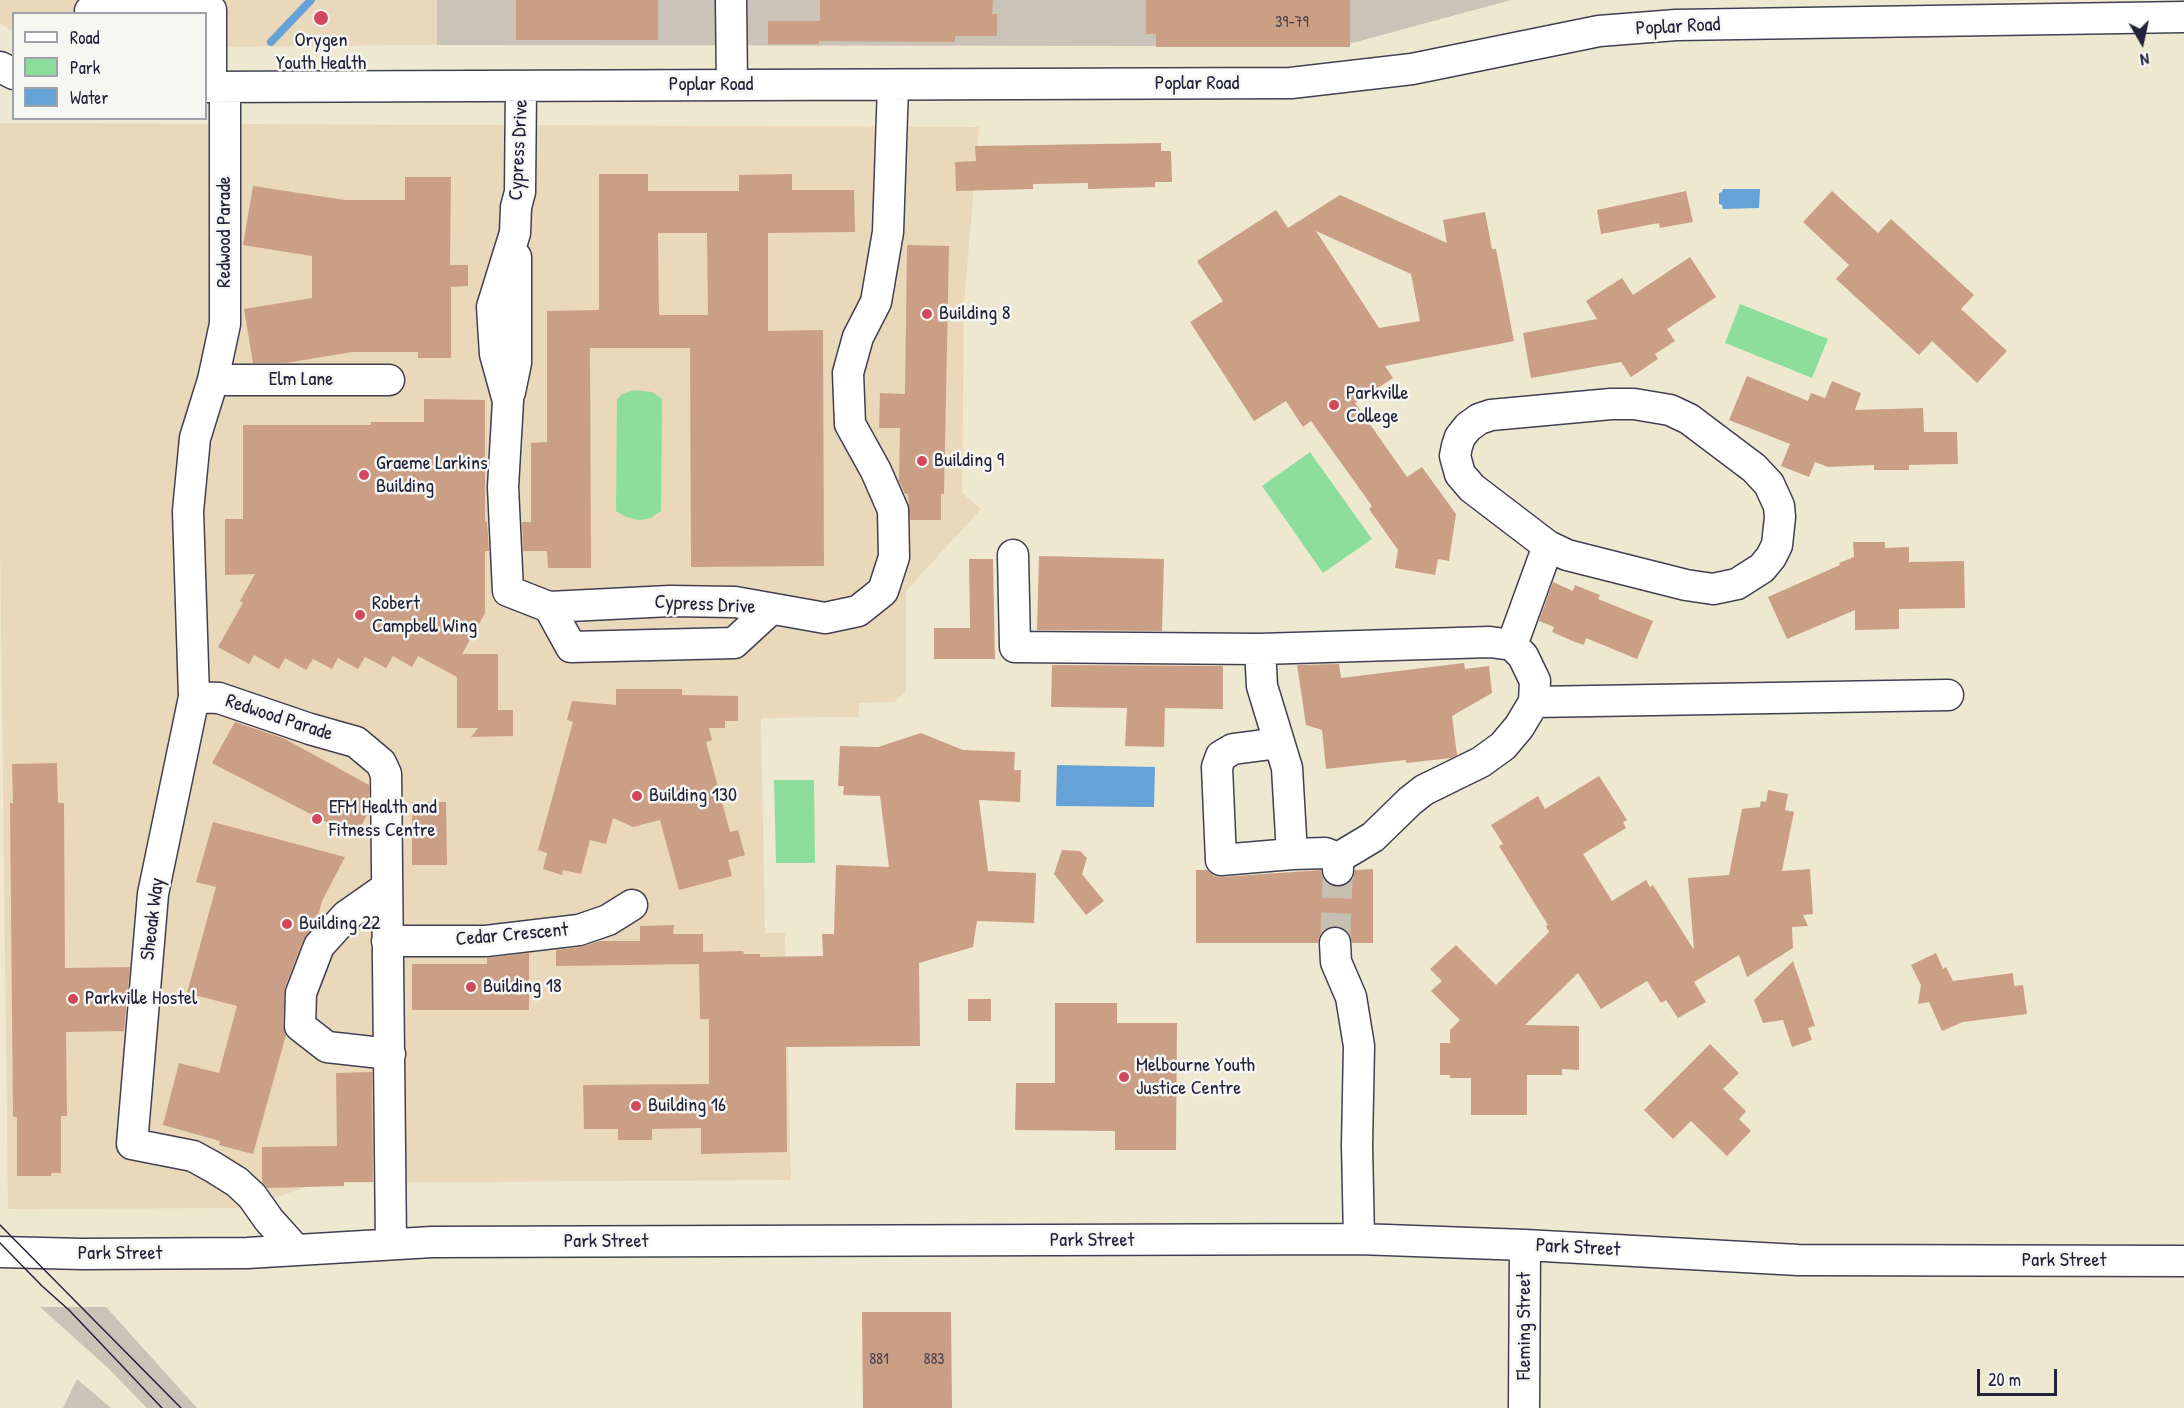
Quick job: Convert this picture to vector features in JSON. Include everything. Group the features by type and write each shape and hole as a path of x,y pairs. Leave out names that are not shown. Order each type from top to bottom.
{"street":[{"path":"731,0 732,85"},
{"name":"Redwood Parade","path":"92,8 211,10 225,324 213,380 195,438 188,511 194,698 219,698 356,742 381,763 386,774 391,1244"},
{"name":"Poplar Road","path":"214,87 1291,83 1412,69 1599,32 1676,25 2184,18"},
{"name":"Cypress Drive","path":"521,86 520,192 516,207 515,233 492,307 495,354 508,401 503,487 508,591 549,607 670,601 735,602 825,618 858,611 883,591 894,557 893,510 876,471 850,424 848,373 858,337 876,302 888,232 893,85"},
{"name":"Elm Lane","path":"213,380 389,380"},
{"path":"1611,404 1634,404 1670,410 1689,419 1754,468 1770,484 1779,506 1780,530 1777,545 1771,557 1749,578 1725,588 1699,588 1675,583 1577,558 1548,546 1472,488 1460,474 1455,456 1460,437 1468,426 1479,419 1491,415 1611,404"},
{"path":"1512,645 1548,546"},
{"path":"1013,555 1015,647 1260,649 1490,642 1512,645 1523,656 1534,681 1534,702 1519,727 1503,746 1481,762 1424,790 1373,837 1338,864 1324,853 1221,860 1217,767 1221,756 1233,749 1279,743"},
{"path":"549,607 571,647 734,644 771,609"},
{"path":"1260,649 1262,686 1287,768 1292,854"},
{"path":"1534,702 1948,695"},
{"name":"Sheoak Way","path":"194,698 153,894 132,1144 193,1156 237,1182 252,1196 269,1220 296,1250"},
{"path":"386,888 346,916 319,946 301,993 300,1026 327,1047 390,1054"},
{"name":"Cedar Crescent","path":"387,941 486,941 579,930 608,920 632,905"},
{"path":"1335,943 1336,962 1351,997 1359,1046 1357,1145 1359,1239"},
{"name":"Park Street","path":"0,1252 247,1253 391,1244 1359,1239 1525,1245 1798,1260 2184,1261"},
{"name":"Fleming Street","path":"1524,1408 1525,1245"}],"shaded area":[{"name":"Orygen Youth Health","path":"0,0 437,0 437,45 207,47 207,12 12,12 12,31 0,23"},
{"path":"437,0 1511,0 1345,45 1146,46 437,45"},
{"path":"0,123 979,127 964,304 962,493 981,509 906,591 906,692 894,702 859,703 859,717 761,718 765,933 785,933 791,1180 318,1183 245,1208 8,1209 0,537"},
{"path":"40,1307 106,1307 197,1408 147,1408 108,1368"},
{"path":"77,1379 111,1408 63,1408"}],"green space":[{"path":"1740,304 1828,339 1812,378 1725,343"},
{"path":"634,390 652,392 662,399 661,511 651,518 639,520 626,517 616,511 617,399 622,394"},
{"path":"1310,452 1372,539 1323,573 1262,486"},
{"path":"774,780 814,780 815,863 776,863"}],"water":[{"path":"1723,189 1760,189 1759,208 1723,209 1719,204 1719,193"},
{"path":"1057,765 1155,767 1154,807 1056,806"}],"building":[{"path":"516,0 658,0 658,40 516,40"},
{"path":"820,0 993,0 992,14 997,14 997,36 955,36 955,42 819,41 819,44 768,44 768,21 820,21"},
{"path":"1146,0 1350,0 1350,47 1156,47 1156,34 1146,34"},
{"path":"1161,143 1161,151 1171,151 1172,182 1155,182 1155,187 1088,189 1088,183 1033,184 1033,189 956,191 955,162 976,161 975,146"},
{"path":"599,174 648,174 648,191 739,191 739,175 792,174 792,190 854,190 855,232 768,233 768,331 823,330 824,566 691,567 690,348 590,348 591,568 548,568 547,551 523,551 522,522 531,522 531,443 547,442 547,311 599,310","holes":["658,233 707,233 708,315 659,315"]},
{"path":"405,177 451,177 450,265 468,265 468,286 451,287 451,358 418,358 418,352 352,352 286,363 253,363 244,309 312,298 312,256 243,245 253,186 345,200 405,200"},
{"path":"1686,191 1693,222 1660,228 1659,223 1601,234 1597,210"},
{"path":"1832,191 1878,233 1891,219 1974,295 1961,309 2007,351 1977,383 1932,341 1919,355 1836,279 1849,265 1803,222"},
{"path":"1340,195 1447,243 1443,220 1485,212 1492,249 1496,249 1514,341 1385,366 1393,378 1355,403 1407,477 1422,467 1456,514 1449,561 1438,559 1435,575 1395,568 1398,550 1369,509 1372,506 1311,421 1303,427 1286,401 1254,421 1190,322 1223,301 1197,261 1276,210 1288,228","holes":["1316,231 1411,274 1420,321 1379,328"]},
{"path":"907,245 949,246 944,494 941,494 941,520 910,520 908,494 905,494 899,481 900,428 879,428 880,393 905,394"},
{"path":"1690,257 1716,297 1667,329 1675,341 1655,354 1658,359 1631,377 1621,362 1531,378 1523,333 1597,319 1586,301 1622,278 1633,295"},
{"path":"1747,376 1808,401 1811,393 1825,398 1832,381 1861,393 1855,410 1923,408 1924,432 1957,432 1958,464 1909,465 1909,470 1874,470 1874,465 1828,467 1815,462 1809,477 1781,466 1790,444 1729,420"},
{"name":"Graeme Larkins Building","path":"424,399 485,400 485,521 487,522 489,551 485,551 485,613 462,654 498,654 498,710 513,710 513,736 471,737 478,728 457,728 457,677 418,656 412,667 393,656 386,668 365,657 358,669 338,658 332,669 313,659 306,670 285,658 279,669 254,655 249,664 218,647 243,603 240,601 255,574 225,575 225,519 243,519 243,425 371,425 371,422 424,422"},
{"path":"1853,542 1885,542 1885,548 1909,547 1909,562 1964,561 1965,608 1899,609 1899,629 1855,630 1855,610 1787,639 1768,597 1854,557"},
{"path":"1039,556 1164,559 1162,631 1037,630"},
{"path":"969,559 993,559 995,659 934,659 934,628 970,628"},
{"path":"1553,582 1573,591 1575,585 1600,595 1598,599 1653,621 1637,659 1586,638 1584,645 1575,642 1552,632 1554,627 1539,621"},
{"path":"1464,663 1465,669 1489,666 1492,693 1452,716 1457,755 1451,758 1406,763 1406,760 1326,769 1322,730 1306,725 1297,665 1339,664 1341,678"},
{"path":"1052,665 1223,666 1223,709 1165,708 1164,747 1125,746 1127,708 1051,707"},
{"name":"Building 130","path":"616,689 682,689 682,695 738,696 738,721 725,721 725,728 709,728 712,740 706,742 730,832 738,830 745,855 728,860 732,876 679,890 660,820 633,827 613,818 606,844 590,840 581,874 563,870 562,875 543,869 547,853 538,850 573,722 567,720 572,701 616,705"},
{"path":"235,722 285,739 369,785 369,798 365,806 369,808 369,811 355,837 212,763"},
{"path":"921,733 963,750 1015,752 1014,770 1021,770 1020,802 979,800 988,871 1036,873 1034,923 977,921 973,947 919,963 920,1046 786,1047 787,1152 701,1154 701,1128 652,1129 652,1140 618,1140 618,1129 584,1129 583,1085 709,1084 709,1019 700,1019 699,964 556,966 556,950 581,947 600,941 640,941 640,926 674,925 673,934 703,934 703,952 743,951 744,954 760,954 760,957 823,956 822,934 834,934 836,865 889,867 880,796 843,795 844,786 838,786 840,746 878,747"},
{"name":"Parkville Hostel","path":"57,763 58,803 64,803 65,968 130,967 124,1031 66,1032 67,1116 61,1116 61,1173 51,1173 51,1176 17,1176 17,1117 13,1117 10,803 13,803 12,764"},
{"path":"1599,776 1627,820 1623,822 1626,828 1583,854 1612,901 1646,880 1650,887 1653,885 1694,950 1688,878 1729,875 1742,809 1760,807 1761,801 1766,802 1768,790 1788,794 1785,810 1794,812 1782,871 1810,869 1813,914 1803,915 1808,926 1792,927 1793,948 1747,977 1739,955 1694,982 1706,1002 1678,1018 1666,1000 1661,1003 1647,981 1601,1009 1578,973 1525,1025 1579,1026 1579,1070 1562,1069 1562,1075 1527,1075 1527,1115 1471,1115 1471,1078 1450,1078 1450,1075 1440,1075 1440,1043 1450,1043 1450,1030 1460,1020 1431,991 1442,981 1430,969 1456,945 1496,985 1549,932 1546,926 1548,925 1499,846 1503,844 1491,825 1538,796 1545,809"},
{"path":"412,802 446,802 447,865 412,865"},
{"name":"Building 22","path":"213,822 345,857 322,901 316,924 303,940 285,987 283,1025 286,1035 253,1154 219,1145 220,1141 163,1125 179,1063 219,1073 237,1006 187,993 216,887 196,882"},
{"path":"1062,850 1080,851 1087,858 1082,874 1104,901 1086,915 1054,874"},
{"path":"1373,869 1373,943 1352,943 1349,933 1335,926 1325,929 1318,943 1196,943 1196,870 1207,870 1214,876 1222,877 1321,870 1323,878 1329,885 1339,887 1353,879 1355,870"},
{"name":"Building 18","path":"529,953 529,1010 412,1010 412,964 487,964 487,958"},
{"path":"1936,953 1943,969 1946,967 1953,981 2013,973 2014,986 2023,985 2027,1014 1963,1022 1942,1031 1929,1002 1918,1004 1921,985 1911,965"},
{"path":"1793,961 1815,1026 1808,1028 1812,1040 1792,1047 1783,1020 1763,1023 1754,1000"},
{"path":"968,999 991,999 991,1021 968,1021"},
{"name":"Melbourne Youth Justice Centre","path":"1055,1003 1117,1003 1117,1023 1177,1023 1176,1150 1115,1150 1115,1131 1015,1130 1016,1083 1055,1083"},
{"path":"1710,1044 1739,1073 1723,1089 1746,1111 1739,1119 1751,1131 1727,1156 1691,1121 1673,1139 1644,1110"},
{"path":"372,1072 373,1182 344,1182 344,1186 267,1188 262,1182 262,1147 337,1146 336,1073"},
{"path":"862,1312 951,1312 952,1408 863,1408"}],"waterway":[{"path":"271,42 311,0"}],"tunnel":[{"path":"1335,943 1338,870"}],"tram line":[{"path":"0,1225 181,1408"},
{"path":"0,1243 69,1310 162,1408"}],"place":[{"name":"Orygen Youth Health","path":"321,18"},
{"name":"Building 8","path":"927,314"},
{"name":"Parkville College","path":"1334,405"},
{"name":"Building 9","path":"922,461"},
{"name":"Graeme Larkins Building","path":"364,475"},
{"name":"Robert Campbell Wing","path":"360,615"},
{"name":"Building 130","path":"637,796"},
{"name":"EFM Health and Fitness Centre","path":"317,819"},
{"name":"Building 22","path":"287,924"},
{"name":"Building 18","path":"471,987"},
{"name":"Parkville Hostel","path":"73,999"},
{"name":"Melbourne Youth Justice Centre","path":"1124,1077"},
{"name":"Building 16","path":"636,1106"}]}
